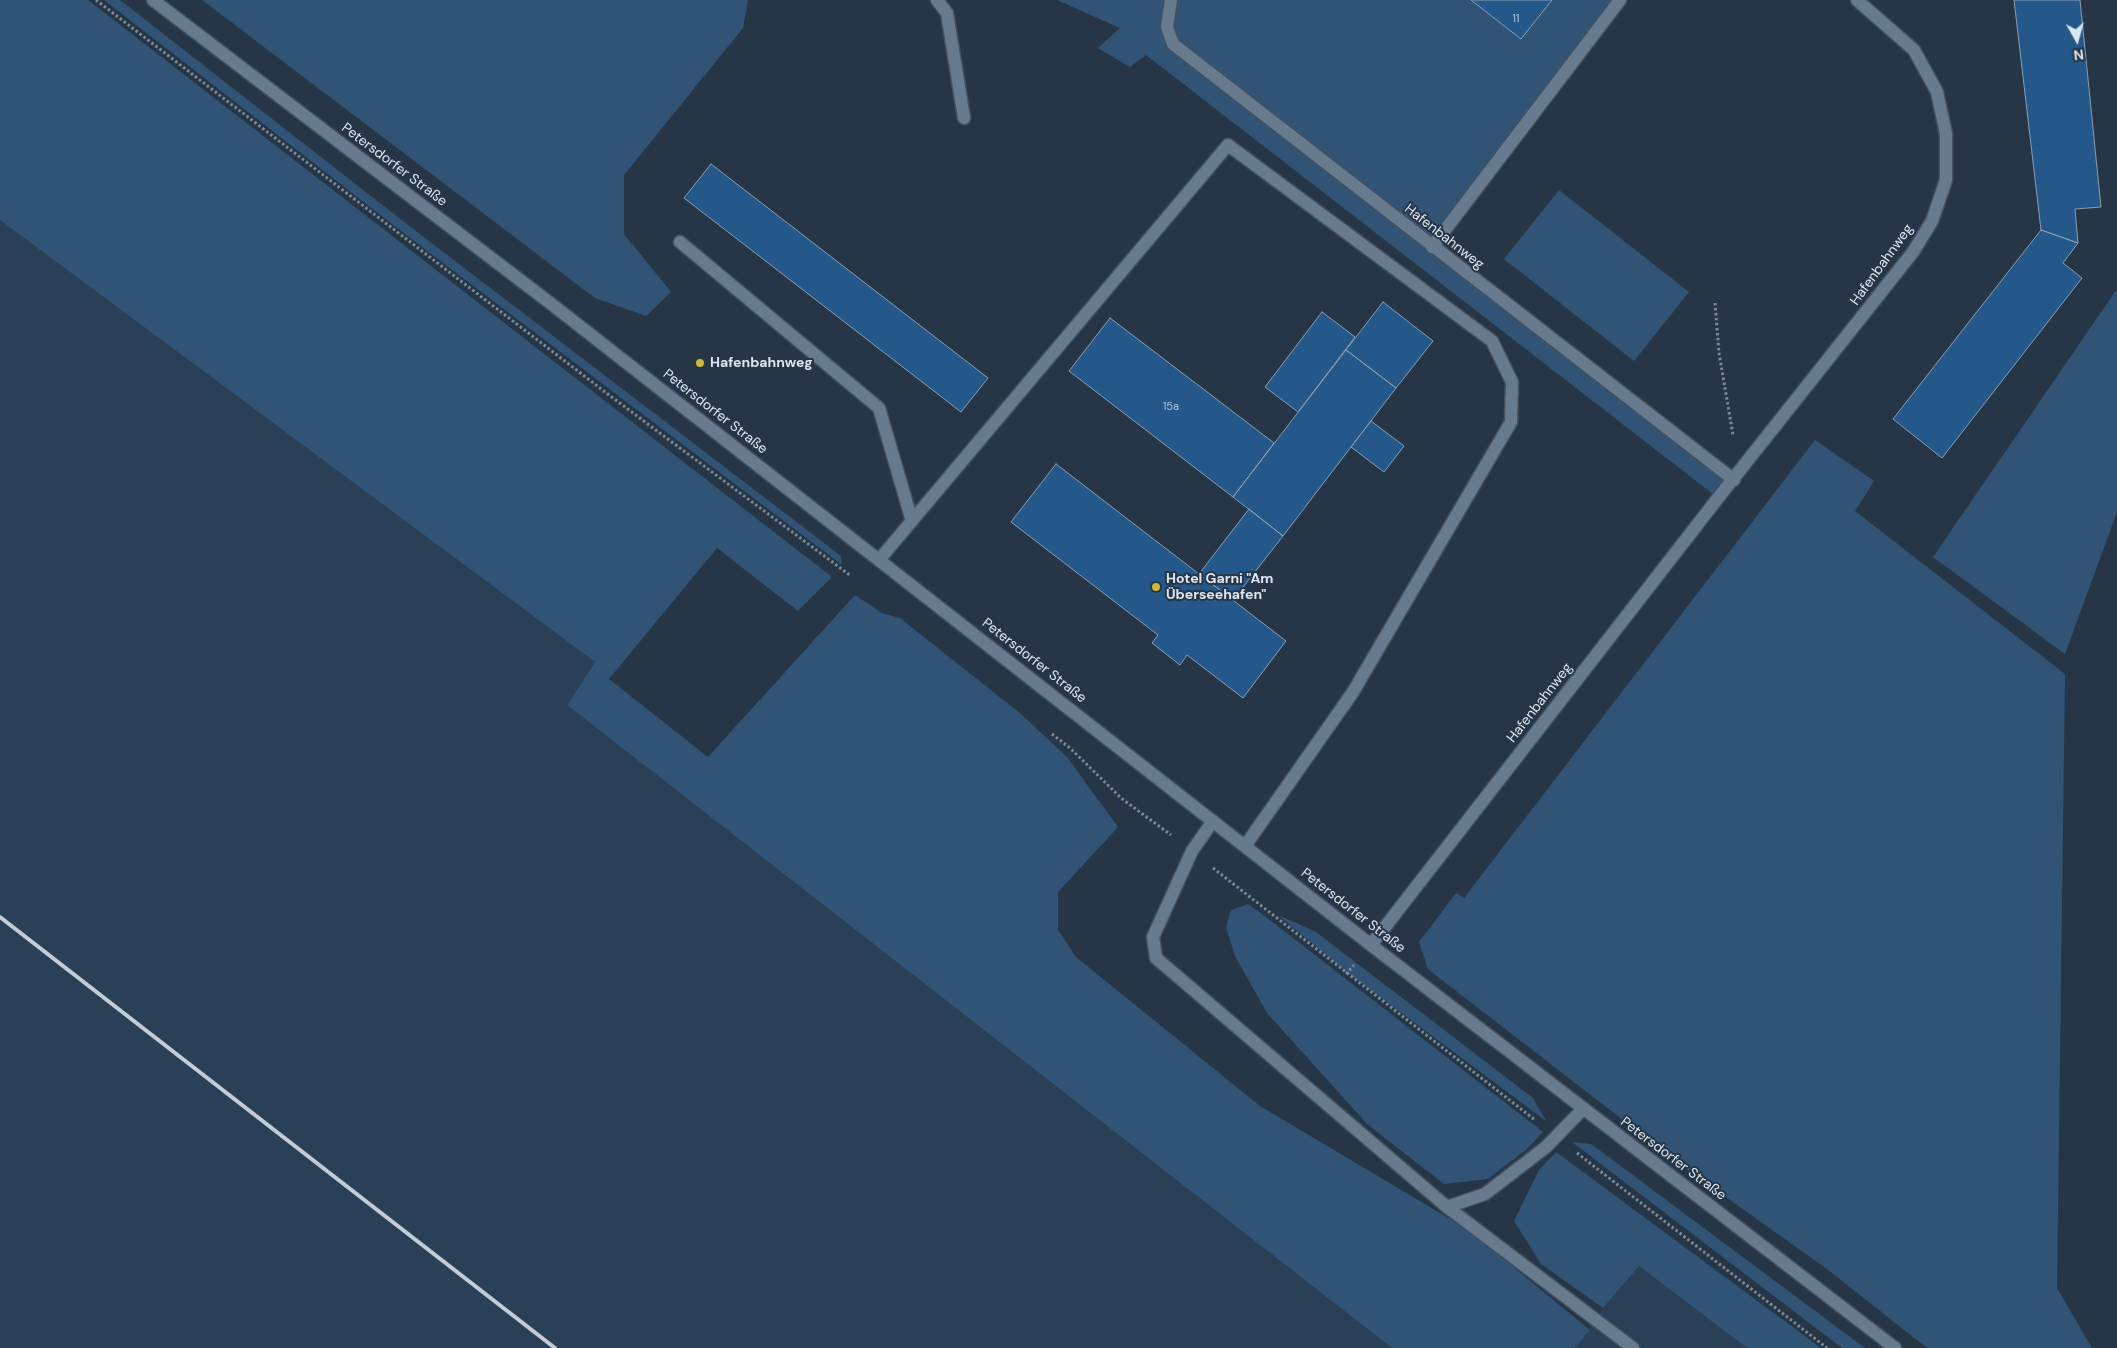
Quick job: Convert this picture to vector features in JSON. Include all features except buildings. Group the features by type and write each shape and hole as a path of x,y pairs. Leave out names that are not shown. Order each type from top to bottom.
{"street":[{"name":"Petersdorfer Straße","path":"153,0 546,300 1371,945 1895,1348"},
{"path":"937,0 947,12 964,118"},
{"name":"Hafenbahnweg","path":"1171,0 1167,27 1173,44 1734,480"},
{"path":"1432,247 1620,0"},
{"name":"Hafenbahnweg","path":"1371,945 1914,252 1932,221 1946,180 1946,134 1937,92 1914,50 1857,0"},
{"path":"880,560 1228,145 1492,341 1512,382 1511,422 1353,692 1244,846"},
{"path":"680,242 879,408 912,522"},
{"path":"1213,821 1192,851 1153,936 1156,958 1447,1207 1633,1348"},
{"path":"1447,1207 1485,1194 1546,1147 1583,1109"}],"path":[{"path":"96,0 605,392 853,577"},
{"path":"1715,303 1719,353 1733,439 1734,480"},
{"path":"1050,732 1070,748 1121,798 1192,851 1338,968 1826,1348"}],"shaded area":[{"path":"0,0 88,0 832,577 798,611 717,548 609,679 708,757 855,595 882,613 900,618 1021,714 1067,757 1118,827 1058,892 1058,930 1076,957 1260,1106 1467,1229 1590,1330 1575,1348 1392,1348 567,705 595,662 0,220"},
{"path":"104,0 120,0 408,225 841,556 842,565 410,238"},
{"path":"202,0 748,0 743,28 624,175 624,234 671,292 646,316 595,298"},
{"path":"1057,0 1620,0 1432,247 1734,480 1718,498 1146,55 1130,67 1098,48 1120,28"},
{"path":"1559,190 1689,292 1634,361 1504,259"},
{"path":"0,220 595,662 567,705 1392,1348 0,1348"},
{"path":"2117,289 2117,512 2065,654 1933,557"},
{"path":"1815,440 1874,481 1855,511 2065,674 2057,1288 2092,1348 1927,1348 1827,1269 1685,1168 1438,977 1428,969 1419,942 1456,893 1464,898"},
{"path":"1248,904 1543,1132 1527,1149 1488,1179 1444,1184 1367,1124 1267,1013 1235,956 1226,927 1231,910"},
{"path":"1278,915 1316,932 1533,1098 1546,1121 1348,973"},
{"path":"1572,1142 1591,1144 1865,1348 1842,1348"},
{"path":"1556,1152 1821,1348 1747,1348 1639,1266 1603,1308 1541,1264 1514,1221 1539,1170"},
{"path":"1639,1266 1747,1348 1575,1348 1603,1308"}],"railway":[{"path":"0,917 555,1348"}],"place":[{"name":"Hafenbahnweg","path":"700,363"},
{"name":"Hotel Garni \"Am Überseehafen\"","path":"1156,587"}]}
